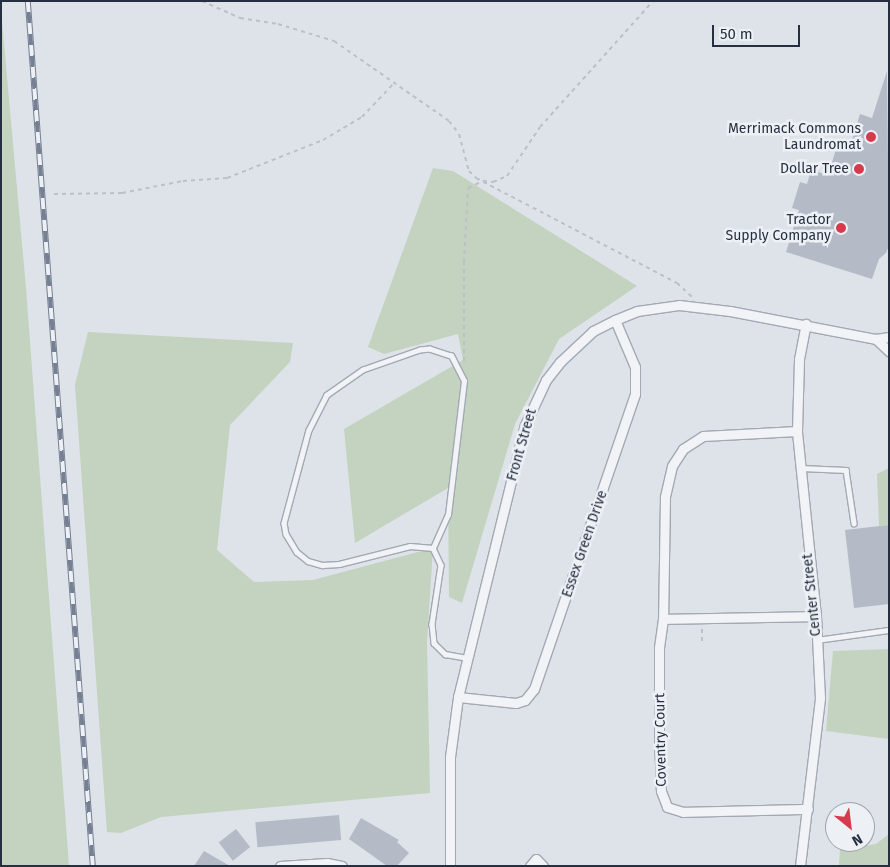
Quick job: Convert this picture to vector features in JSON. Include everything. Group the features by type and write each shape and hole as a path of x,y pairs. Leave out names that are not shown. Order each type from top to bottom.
{"street":[{"name":"Front Street","path":"450,866 450,757 458,698 519,448 534,402 546,380 576,344 615,320 656,307 703,307 806,324 876,339 889,337"},
{"name":"Essex Green Drive","path":"458,698 516,703 525,700 534,689 635,394 635,366 615,320"},
{"name":"Center Street","path":"800,866 819,725 816,616 799,468 797,431 799,359 806,324"},
{"path":"876,339 889,351"},
{"name":"Coventry Court","path":"797,431 713,434 693,441 676,457 668,478 665,497 663,619 659,648 659,735 661,791 668,807 683,812 808,809"},
{"path":"663,619 816,616"},
{"path":"530,866 536,859 543,866"},
{"path":"280,866 327,862 342,866"}],"lane":[{"path":"433,548 410,546 339,564 322,564 308,561 291,544 284,523 314,416 328,395 349,377 388,360 430,349 452,356 464,381 448,514 433,548 441,565 432,624 434,642 445,654 467,658"},
{"path":"799,468 846,470 854,523"},
{"path":"817,640 889,630"}],"path":[{"path":"202,1 240,18 278,24 334,42 395,82 449,121 461,138 469,170 483,180 590,240 677,283 703,307"},
{"path":"464,381 464,262 468,188 483,180 494,182 507,176 540,127 653,1"},
{"path":"54,194 122,193 183,181 227,178 323,140 362,117 395,82"},
{"path":"702,628 702,641"}],"green space":[{"path":"1,10 26,288 69,866 1,866"},
{"path":"433,168 453,171 637,286 559,339 515,424 462,603 449,597 448,488 355,543 344,429 463,360 458,334 384,354 368,347"},
{"path":"88,332 293,343 290,362 230,425 217,550 254,582 313,580 433,548 427,642 430,793 161,817 121,833 107,832 75,385"},
{"path":"889,468 889,525 879,526 877,474"},
{"path":"889,649 889,739 826,731 833,651"},
{"path":"889,834 889,866 839,866 840,852 875,852 876,844"}],"building":[{"name":"Tractor Supply Company","path":"887,71 889,246 886,253 879,259 872,279 786,252 799,210 792,208 800,182 807,184 811,170 828,175 837,146 849,150 860,114 872,118"},
{"path":"889,525 889,604 854,608 845,530"},
{"path":"339,815 341,840 257,847 255,822"},
{"path":"361,818 399,840 397,842 409,853 397,866 387,866 349,839"},
{"path":"236,829 250,847 233,861 219,843"},
{"path":"204,851 230,866 194,866"}],"railway":[{"path":"28,1 93,866"}],"place":[{"name":"Merrimack Commons Laundromat","path":"871,137"},
{"name":"Dollar Tree","path":"859,169"},
{"name":"Tractor Supply Company","path":"841,228"}]}
